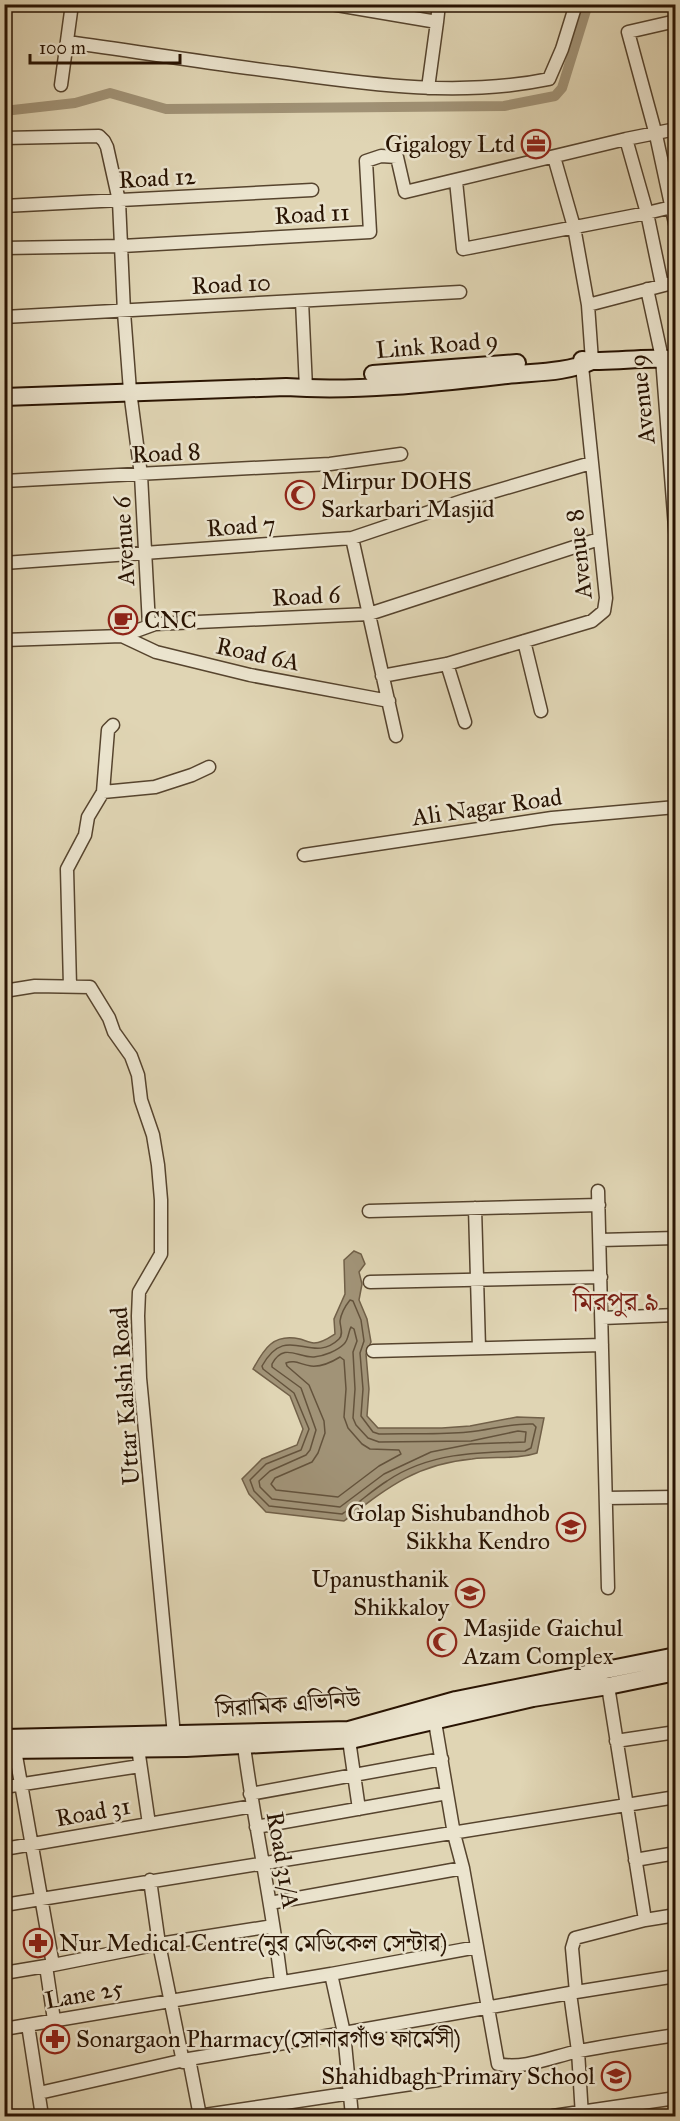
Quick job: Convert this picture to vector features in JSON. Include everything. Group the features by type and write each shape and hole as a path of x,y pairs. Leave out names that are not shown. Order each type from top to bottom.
{"main road":[{"name":"Link Road 9","path":"4,397 286,387 570,358 587,364 668,359"},
{"name":"সিরামিক এভিনিউ","path":"8,1746 174,1735 349,1730 456,1700 675,1656"},
{"path":"8,1746 186,1748 349,1740 533,1698 675,1672"}],"street":[{"path":"61,85 72,4"},
{"path":"331,4 364,7 436,22"},
{"path":"428,88 439,4"},
{"path":"67,42 331,80 428,88 461,88 549,79 576,4"},
{"path":"675,21 628,32 656,135 673,206 675,228"},
{"name":"Road 11","path":"4,248 122,246 370,232 366,161 381,156 397,157 405,192 675,129"},
{"name":"Avenue 6","path":"4,138 99,136 107,147 119,201 124,312 130,391 141,475 149,626"},
{"path":"626,139 647,213 662,285"},
{"name":"Avenue 8","path":"381,676 447,664 592,621 604,611 606,598 591,463 587,364 588,305 574,227 554,158"},
{"path":"456,181 463,249 673,206"},
{"name":"Road 12","path":"4,206 312,190"},
{"path":"588,305 675,282"},
{"name":"Avenue 9","path":"647,289 668,359 675,541"},
{"name":"Road 10","path":"4,318 460,292"},
{"path":"302,301 306,384"},
{"name":"Road 8","path":"4,481 330,464 401,454"},
{"name":"Road 7","path":"4,563 352,538 465,500 591,463"},
{"path":"352,538 396,736"},
{"name":"Road 6","path":"4,640 122,636 149,626 369,614 599,539"},
{"name":"Road 6A","path":"122,636 156,652 240,672 389,701"},
{"path":"524,641 542,711"},
{"path":"447,664 465,722"},
{"path":"4,991 35,986 69,986 67,869 85,835 88,818 103,792 108,730 113,725"},
{"path":"103,792 155,787 209,767"},
{"name":"Ali Nagar Road","path":"304,855 552,818 675,807"},
{"name":"Uttar Kalshi Road","path":"69,986 90,987 109,1018 114,1032 131,1056 138,1076 141,1100 153,1135 161,1200 161,1254 139,1292 140,1378 174,1735"},
{"path":"598,1191 608,1588"},
{"path":"369,1211 599,1205"},
{"path":"475,1208 479,1348"},
{"path":"600,1240 675,1238"},
{"path":"370,1282 600,1277"},
{"path":"602,1318 675,1316"},
{"path":"373,1351 602,1345"},
{"path":"606,1498 675,1497"},
{"path":"608,1686 645,1920"},
{"path":"435,1722 498,2064 506,2066 528,2063 578,2051 675,2035"},
{"path":"616,1741 675,1732"},
{"path":"349,1740 359,1809"},
{"path":"8,1746 22,1784 41,1898 54,2020"},
{"name":"Road 31/A","path":"244,1746 282,1981"},
{"name":"Road 31","path":"4,1849 149,1824 138,1748"},
{"path":"149,1824 355,1777 442,1760"},
{"path":"4,1787 141,1766"},
{"path":"256,1827 447,1793"},
{"path":"4,1905 675,1797"},
{"path":"635,1860 675,1853"},
{"path":"270,1903 463,1868"},
{"path":"150,1881 159,1944 199,2116 438,2080"},
{"path":"582,2114 573,1992 572,1948 575,1938 645,1920 675,1915"},
{"path":"4,1972 273,1926"},
{"name":"Lane 25","path":"4,2029 477,1947"},
{"path":"331,1974 344,2033 352,2116"},
{"path":"39,2093 186,2060 675,1976"},
{"path":"28,2025 42,2116"},
{"path":"553,2116 582,2114 675,2098"}],"water":[{"path":"354,1251 361,1254 365,1264 359,1272 362,1284 359,1300 367,1319 371,1342 366,1354 369,1389 367,1416 378,1428 442,1428 470,1426 517,1417 544,1418 537,1453 472,1459 434,1466 389,1488 344,1521 266,1512 249,1494 242,1479 262,1459 297,1445 303,1429 290,1396 253,1369 270,1344 283,1338 317,1343 335,1334 334,1319 345,1294 344,1260"}],"waterway":[{"path":"4,111 75,103 110,93 166,109 504,106 555,96 562,88 588,4"}],"place":[{"name":"Gigalogy Ltd","path":"536,144"},
{"name":"Mirpur DOHS Sarkarbari Masjid","path":"300,495"},
{"name":"CNC","path":"123,620"},
{"name":"Golap Sishubandhob Sikkha Kendro","path":"571,1527"},
{"name":"Upanusthanik Shikkaloy","path":"470,1593"},
{"name":"Masjide Gaichul Azam Complex","path":"442,1642"},
{"name":"Nur Medical Centre(নুর মেডিকেল সেন্টার)","path":"38,1943"},
{"name":"Sonargaon Pharmacy(সোনারগাঁও ফার্মেসী)","path":"55,2039"},
{"name":"Shahidbagh Primary School","path":"616,2076"}],"district":[{"name":"মিরপুর ৯","path":"616,1302"}]}
